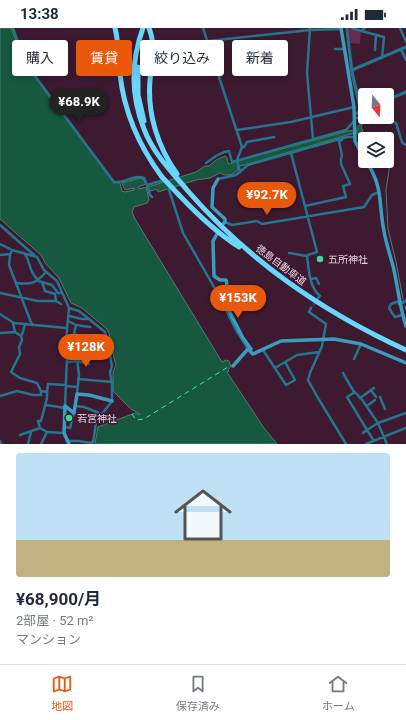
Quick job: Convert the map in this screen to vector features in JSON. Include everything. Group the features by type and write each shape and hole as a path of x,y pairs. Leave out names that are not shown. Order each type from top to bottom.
{"highway":[{"path":"115,28 121,86 128,113 143,148 164,178 179,195 229,241 254,257"},
{"name":"徳島自動車道","path":"144,28 137,48 134,65 135,96 139,114 146,134 157,153 188,192 217,223 254,257 283,280 321,305 363,329 406,350"},
{"path":"149,28 153,47 150,89 152,115 158,139 170,169"}],"main road":[{"path":"341,28 354,107 354,128 358,147"},
{"path":"371,168 375,175 380,192 384,231 394,269 399,303 406,326"},
{"path":"218,179 213,188 212,207 225,219 224,223"},
{"path":"217,234 213,241 214,276 220,280 226,280 227,287 223,296 224,301 243,338 254,354"},
{"path":"254,354 281,341 338,340 362,344 406,363"},
{"path":"233,366 248,349 254,354"},
{"path":"65,407 74,413 77,394 89,395 112,401"},
{"path":"65,407 64,433 68,443"}],"street":[{"path":"12,28 26,64 112,179 118,182 142,177 145,180 152,198"},
{"path":"203,28 208,40"},
{"path":"216,40 310,29 341,28"},
{"path":"347,28 352,70 358,97"},
{"path":"352,28 384,37 382,58"},
{"path":"361,31 366,28"},
{"path":"400,28 406,42"},
{"path":"310,29 307,73 313,140"},
{"path":"375,50 376,35"},
{"path":"352,70 406,47"},
{"path":"335,49 345,49"},
{"path":"401,49 406,60"},
{"path":"219,76 242,147"},
{"path":"394,97 406,92"},
{"path":"237,130 311,118 354,107"},
{"path":"347,137 346,130 354,117 358,114"},
{"path":"354,117 361,119 380,117 390,119 396,123 402,142 406,145"},
{"path":"206,163 212,160 216,155 229,151 232,162 346,130"},
{"path":"218,179 236,175 248,165 355,136"},
{"path":"240,172 237,161 242,147 244,147 247,142 274,137"},
{"path":"305,206 346,197 343,186 350,184 341,164 340,160 342,156 339,141 347,137"},
{"path":"289,253 307,256 317,252 291,154"},
{"path":"147,186 164,178"},
{"path":"169,190 183,233 248,349"},
{"path":"224,223 232,225 257,221 262,224 364,207 372,195 380,192"},
{"path":"0,225 37,256 46,272 57,281 61,293 69,308 66,328 67,362 65,407 46,405"},
{"path":"0,244 12,250 34,255"},
{"path":"12,250 10,265 32,325"},
{"path":"24,253 27,255 32,273 38,280 52,285 58,293 61,293"},
{"path":"0,255 11,254"},
{"path":"307,256 315,292 320,296 318,298"},
{"path":"16,283 27,284 38,280 46,272"},
{"path":"311,279 316,278 319,284"},
{"path":"42,282 45,291 55,294 56,301"},
{"path":"0,293 38,301 56,301 61,304"},
{"path":"402,315 395,317 389,308 391,304 406,301"},
{"path":"68,443 78,441 93,443 96,422 112,401 112,382 110,372 112,366 108,339 105,332 79,311 69,308"},
{"path":"311,308 309,312 326,324 323,340 308,380 346,444"},
{"path":"0,314 13,323 66,328"},
{"path":"69,316 89,319"},
{"path":"68,321 76,325 90,327"},
{"path":"13,323 15,332"},
{"path":"25,324 21,336 22,340 20,354 11,372 20,378 36,383 41,391 47,392"},
{"path":"76,325 74,333 76,334 75,354 78,361 77,394"},
{"path":"0,333 15,332 21,336"},
{"path":"66,342 96,344 96,346"},
{"path":"354,359 362,344"},
{"path":"262,350 286,385 295,380 285,362"},
{"path":"275,368 297,355 319,352"},
{"path":"67,355 75,354"},
{"path":"67,362 78,361 89,364"},
{"path":"343,373 354,392 367,406 378,423 387,444"},
{"path":"78,379 112,382"},
{"path":"64,433 47,432 40,428 38,421 41,421 46,405 48,384 77,387"},
{"path":"360,398 372,389 376,399 367,406"},
{"path":"0,396 17,391 33,395 41,395 41,391"},
{"path":"354,392 347,397 373,442"},
{"path":"380,397 385,409"},
{"path":"76,406 84,407 101,415"},
{"path":"65,427 70,428 74,413"},
{"path":"363,433 378,423 406,413"},
{"path":"20,435 40,428"},
{"path":"366,444 406,428"},
{"path":"28,444 31,432"},
{"path":"41,444 47,432"}],"shaded area":[{"path":"0,28 11,28 16,40 12,40 12,76 34,76 113,182 120,183 122,191 125,192 134,190 134,188 125,190 122,183 141,178 144,180 146,184 138,187 139,189 146,187 149,200 147,203 134,207 132,212 135,219 222,362 226,360 229,361 231,366 227,372 264,428 277,444 95,444 98,427 135,413 140,414 131,409 113,391 113,372 116,365 109,333 107,329 82,308 71,303 59,278 46,264 41,255 0,219"},
{"path":"348,28 361,32 360,44 350,43"},
{"path":"362,124 362,132 241,166 237,165 238,170 229,175 220,173 210,178 196,180 158,192 157,189 150,191 148,187 196,172 225,156 230,164 348,131 358,130 358,126"}],"waterway":[{"path":"346,28 351,72 358,104"},
{"path":"389,168 386,190 388,229 403,299"},
{"path":"405,306 406,310"}],"ferry route":[{"path":"132,414 136,420 144,419 228,367 229,368"}],"tunnel":[{"path":"311,308 317,300"}],"place":[{"name":"五所神社","path":"320,259"},
{"name":"若宮神社","path":"69,418"}]}
